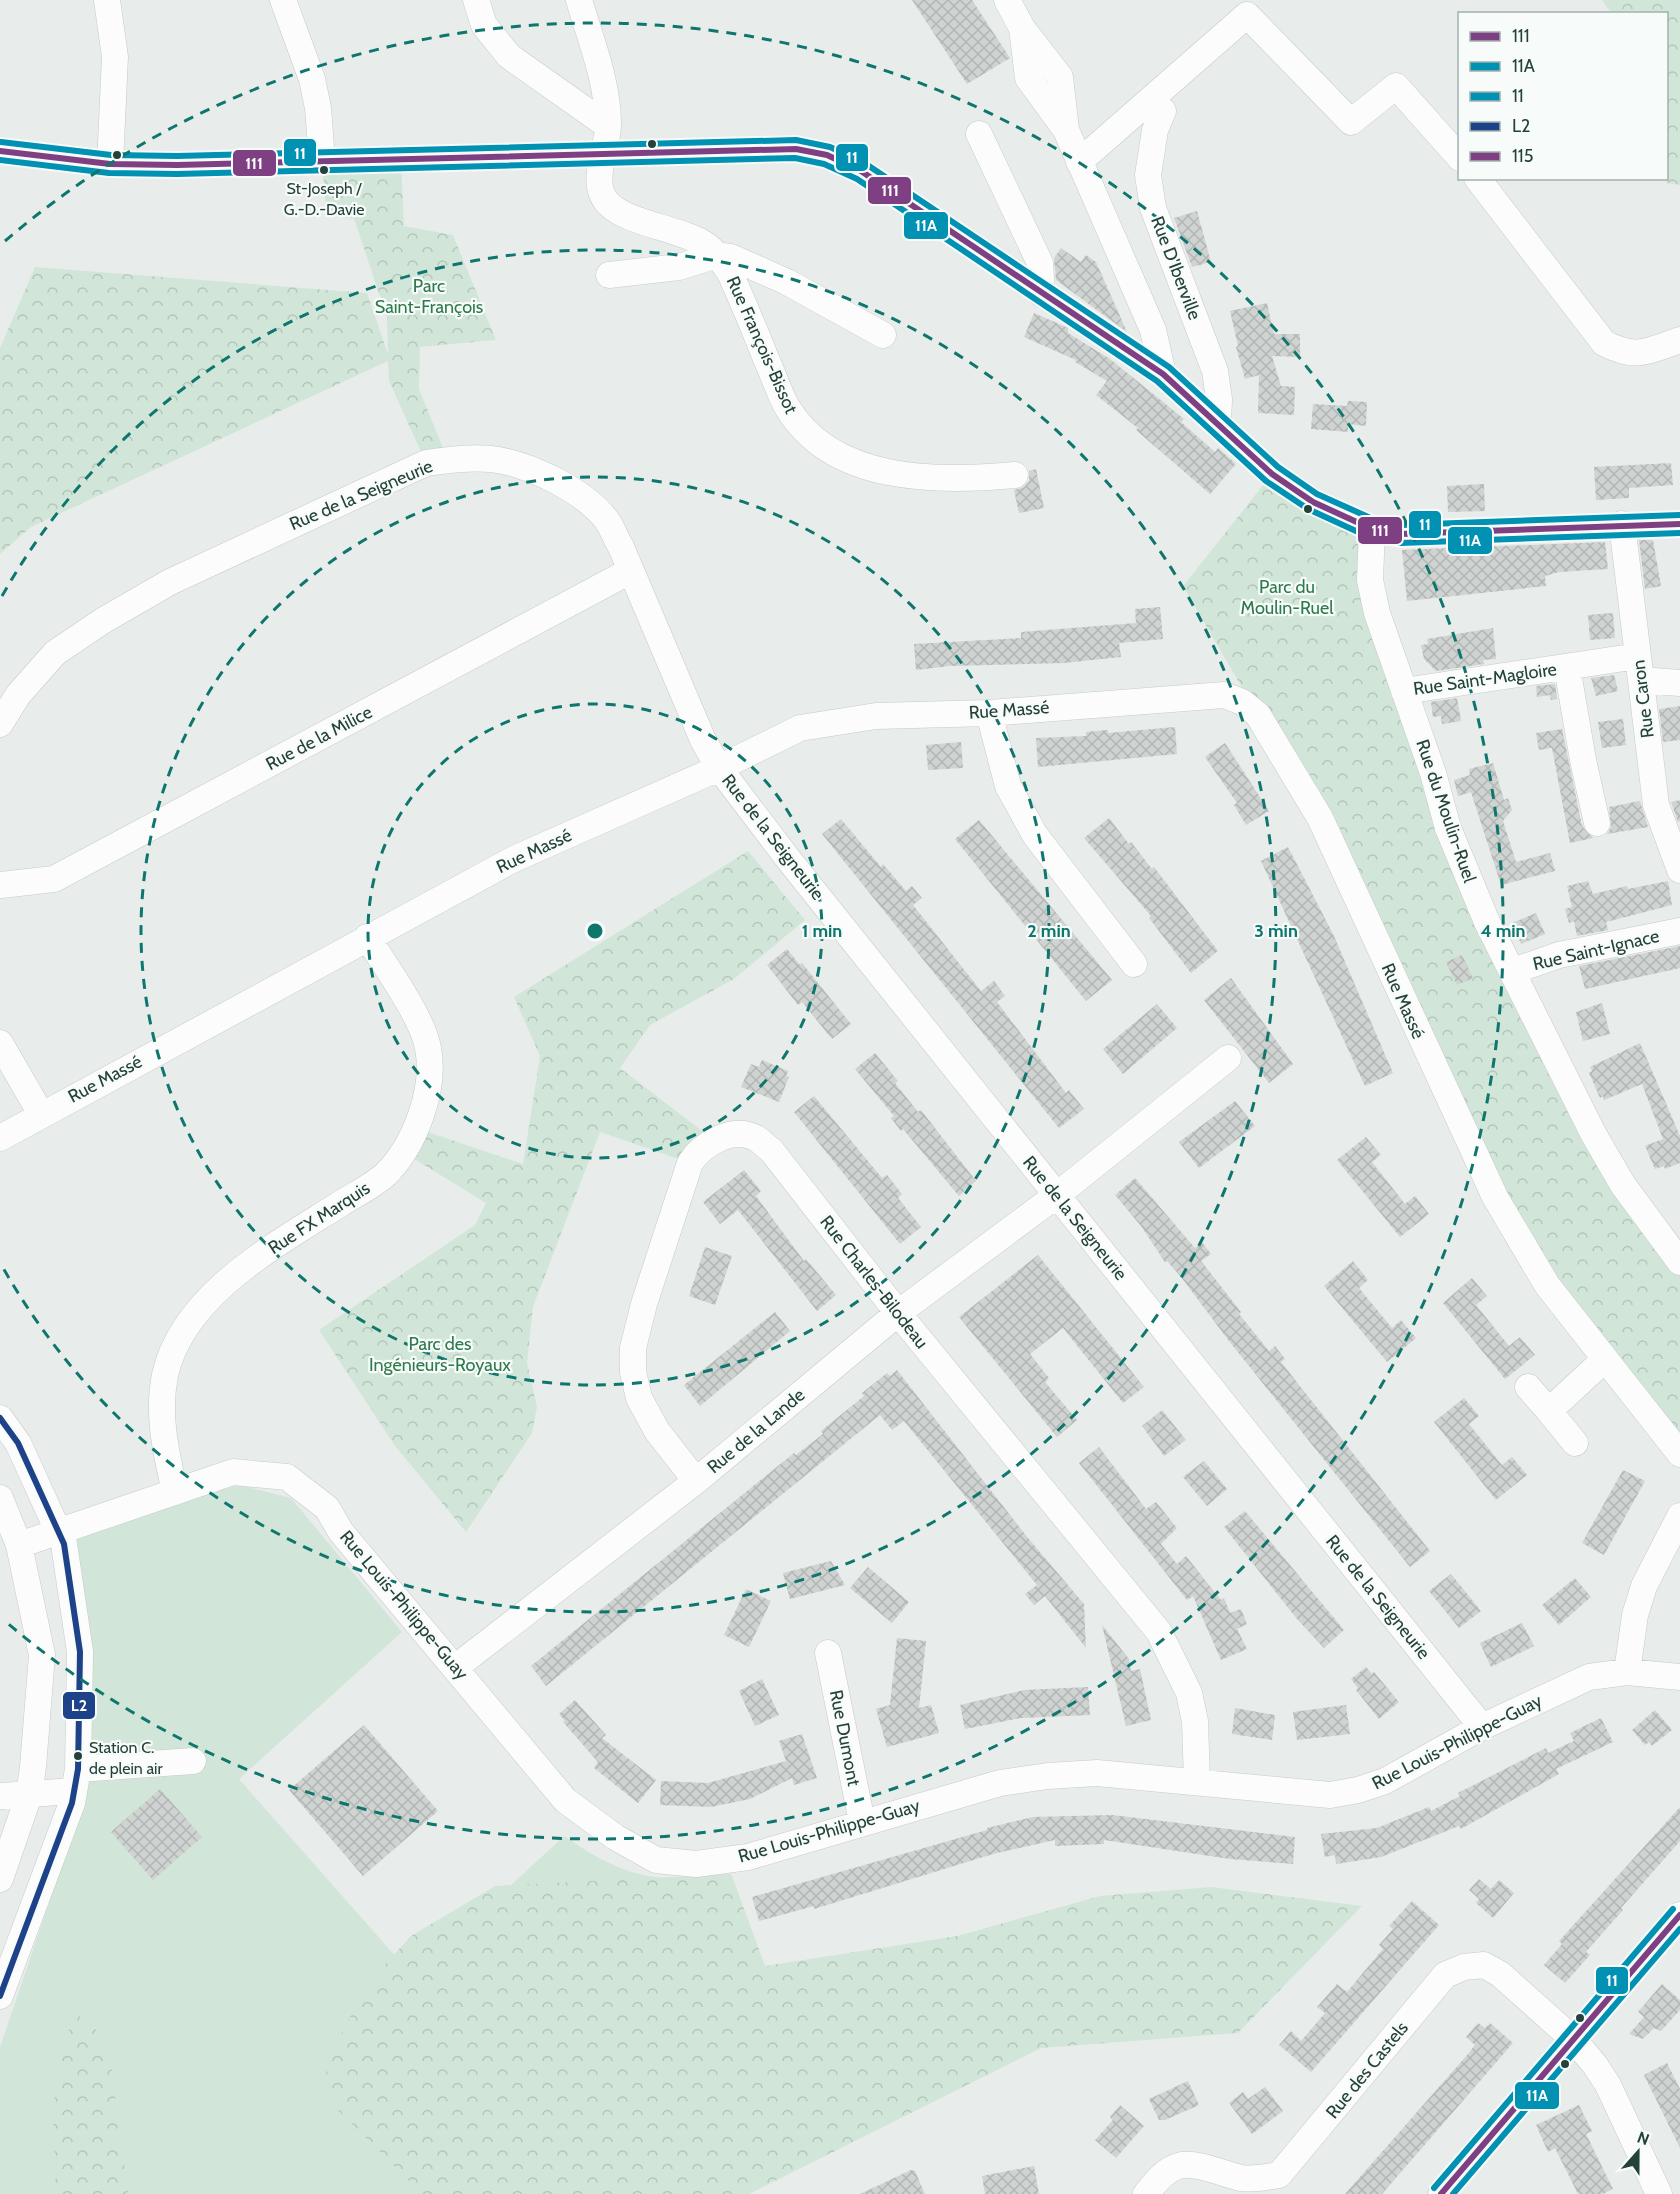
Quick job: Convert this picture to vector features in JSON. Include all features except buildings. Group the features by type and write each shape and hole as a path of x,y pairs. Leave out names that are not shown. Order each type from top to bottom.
{"street":[{"path":"107,0 115,57 110,164"},
{"path":"283,0 312,79 318,108 322,160"},
{"path":"476,0 484,25 509,56 608,126"},
{"name":"Rue François-Bissot","path":"579,0 605,87 608,126 605,155 599,173 599,189 606,202 618,211 691,237 717,255 730,273 785,405 796,421 820,445 849,460 897,473 946,478 1015,475"},
{"path":"1007,0 1022,28 1028,78 1066,130 1153,330 1163,374"},
{"path":"1079,162 1247,15 1351,122 1396,86 1458,156"},
{"name":"Rue D'Iberville","path":"1163,111 1155,130 1148,175 1153,208 1215,371 1220,412 1218,424"},
{"path":"979,134 1040,263 1042,294"},
{"path":"0,151 110,164 246,165 322,160 392,162 796,149 827,156 861,171 999,261 1042,294 1163,374 1272,474 1313,502 1372,529 1401,534 1622,524 1680,524"},
{"path":"1479,180 1604,343 1622,353 1638,354 1680,340"},
{"name":"Rue François-Bissot","path":"609,275 679,267 717,255 745,262 787,282 883,335"},
{"name":"Rue de la Seigneurie","path":"0,724 18,695 55,653 104,620 170,582 426,463 460,458 492,459 525,468 581,496 607,521 703,740 719,768 789,860 1482,1727"},
{"name":"Rue Caron","path":"1622,524 1656,805 1680,870"},
{"name":"Rue du Moulin-Ruel","path":"1372,529 1370,580 1377,613 1449,828 1487,922 1600,1145 1623,1185 1680,1262"},
{"name":"Rue de la Milice","path":"0,885 54,879 630,571"},
{"name":"Rue Saint-Magloire","path":"1567,667 1582,760 1597,824"},
{"name":"Rue Saint-Magloire","path":"1404,691 1567,667 1640,668 1680,682"},
{"name":"Rue Massé","path":"0,1138 514,859 719,768 800,728 876,716 989,713 1224,695 1242,702 1258,715 1320,818 1495,1197 1547,1286 1680,1454"},
{"path":"989,713 1008,786 1024,817 1035,835 1134,964"},
{"name":"Rue Saint-Ignace","path":"1513,970 1559,955 1680,932"},
{"name":"Rue FX Marquis","path":"175,1491 162,1435 161,1403 166,1373 174,1348 190,1322 239,1269 385,1174 403,1152 416,1128 427,1093 428,1047 409,1005 367,937"},
{"path":"0,1043 41,1114"},
{"name":"Rue de la Lande","path":"456,1667 696,1481 898,1313 1057,1195 1228,1058"},
{"name":"Rue Charles-Bilodeau","path":"696,1481 657,1431 639,1398 633,1372 633,1347 644,1304 688,1169 696,1154 714,1140 739,1134 756,1138 771,1150 898,1313 1159,1632 1189,1694 1195,1720 1197,1782"},
{"path":"1549,1410 1605,1359"},
{"path":"1528,1387 1575,1443"},
{"path":"0,1418 18,1443 64,1544 81,1652 76,1780 0,1996"},
{"name":"Rue Louis-Philippe-Guay","path":"19,1545 233,1472 287,1477 327,1508 341,1532 565,1800 615,1837 656,1860 696,1864 748,1857 1000,1783 1048,1776 1096,1773 1330,1795 1358,1790 1385,1781 1482,1727 1589,1677 1628,1672 1680,1677"},
{"path":"0,1498 19,1545 42,1654 29,1795 0,1879"},
{"path":"1628,1672 1635,1614 1644,1586 1680,1516"},
{"name":"Rue Dumont","path":"828,1653 862,1822"},
{"path":"0,1796 29,1795 76,1780 193,1761"},
{"path":"1441,2194 1680,1916"},
{"name":"Rue des Castels","path":"1146,2194 1167,2172 1182,2165 1205,2168 1242,2178 1278,2175 1445,1975 1464,1967 1484,1965 1500,1974 1574,2040"},
{"path":"1574,2040 1608,2085 1659,2194"}],"green space":[{"path":"1602,0 1680,0 1680,185 1667,183 1666,180 1668,180 1668,12 1610,12"},
{"name":"Parc Saint-François","path":"322,160 401,161 404,226 453,235 496,340 420,347 419,389 448,460 426,463 389,381 388,361 31,527 0,554 0,348 35,267 367,293 388,354 387,317 354,219 337,216 326,210"},
{"name":"Parc du Moulin-Ruel","path":"1272,474 1372,529 1370,556 1487,922 1680,1262 1680,1454 1547,1285 1258,715 1183,586"},
{"name":"Parc des Ingénieurs-Royaux","path":"748,851 805,920 734,979 650,1025 620,1068 714,1140 690,1163 600,1132 533,1307 527,1363 537,1407 532,1433 466,1532 395,1446 319,1330 475,1225 486,1203 403,1152 416,1128 523,1164 540,1056 514,997"},
{"path":"241,1485 291,1498 402,1632 239,1779 413,1976 564,1836 605,1861 643,1875 683,1879 731,1874 765,1966 745,2194 0,2194 0,2047 71,1838 89,1748 92,1661 73,1541 187,1497"},
{"path":"731,1874 765,1966 957,1936 1100,1896 1211,1887 1362,1906 1238,2033 1041,2048 749,2194 422,2194 331,2103 326,2071 345,2025 379,1971 411,1936 495,1886"},
{"path":"74,2012 95,2028 110,2057 128,2194 56,2194 53,2111 59,2067"}],"transit line":[{"name":"11","path":"1,142 111,155 177,156 796,140 830,147 866,164 1169,367 1278,467 1317,494 1375,520 1402,525 1680,515"},
{"name":"111","path":"0,151 110,164 177,165 796,149 827,155 861,171 1163,374 1272,474 1313,502 1372,529 1401,534 1680,524"},
{"name":"11A","path":"0,160 109,173 177,174 795,158 824,164 857,179 1157,381 1266,481 1308,509 1369,537 1401,543 1680,533"},
{"name":"L2","path":"0,1418 18,1443 64,1544 80,1652 78,1769 72,1803 0,1996"},
{"name":"11","path":"1434,2188 1673,1909"},
{"name":"115","path":"1441,2194 1680,1915"},
{"name":"11A","path":"1453,2194 1680,1929"}],"place":[{"name":"St-Joseph / G.-D.-Davie","path":"324,170"},
{"name":"Station C. de plein air","path":"78,1756"}]}
